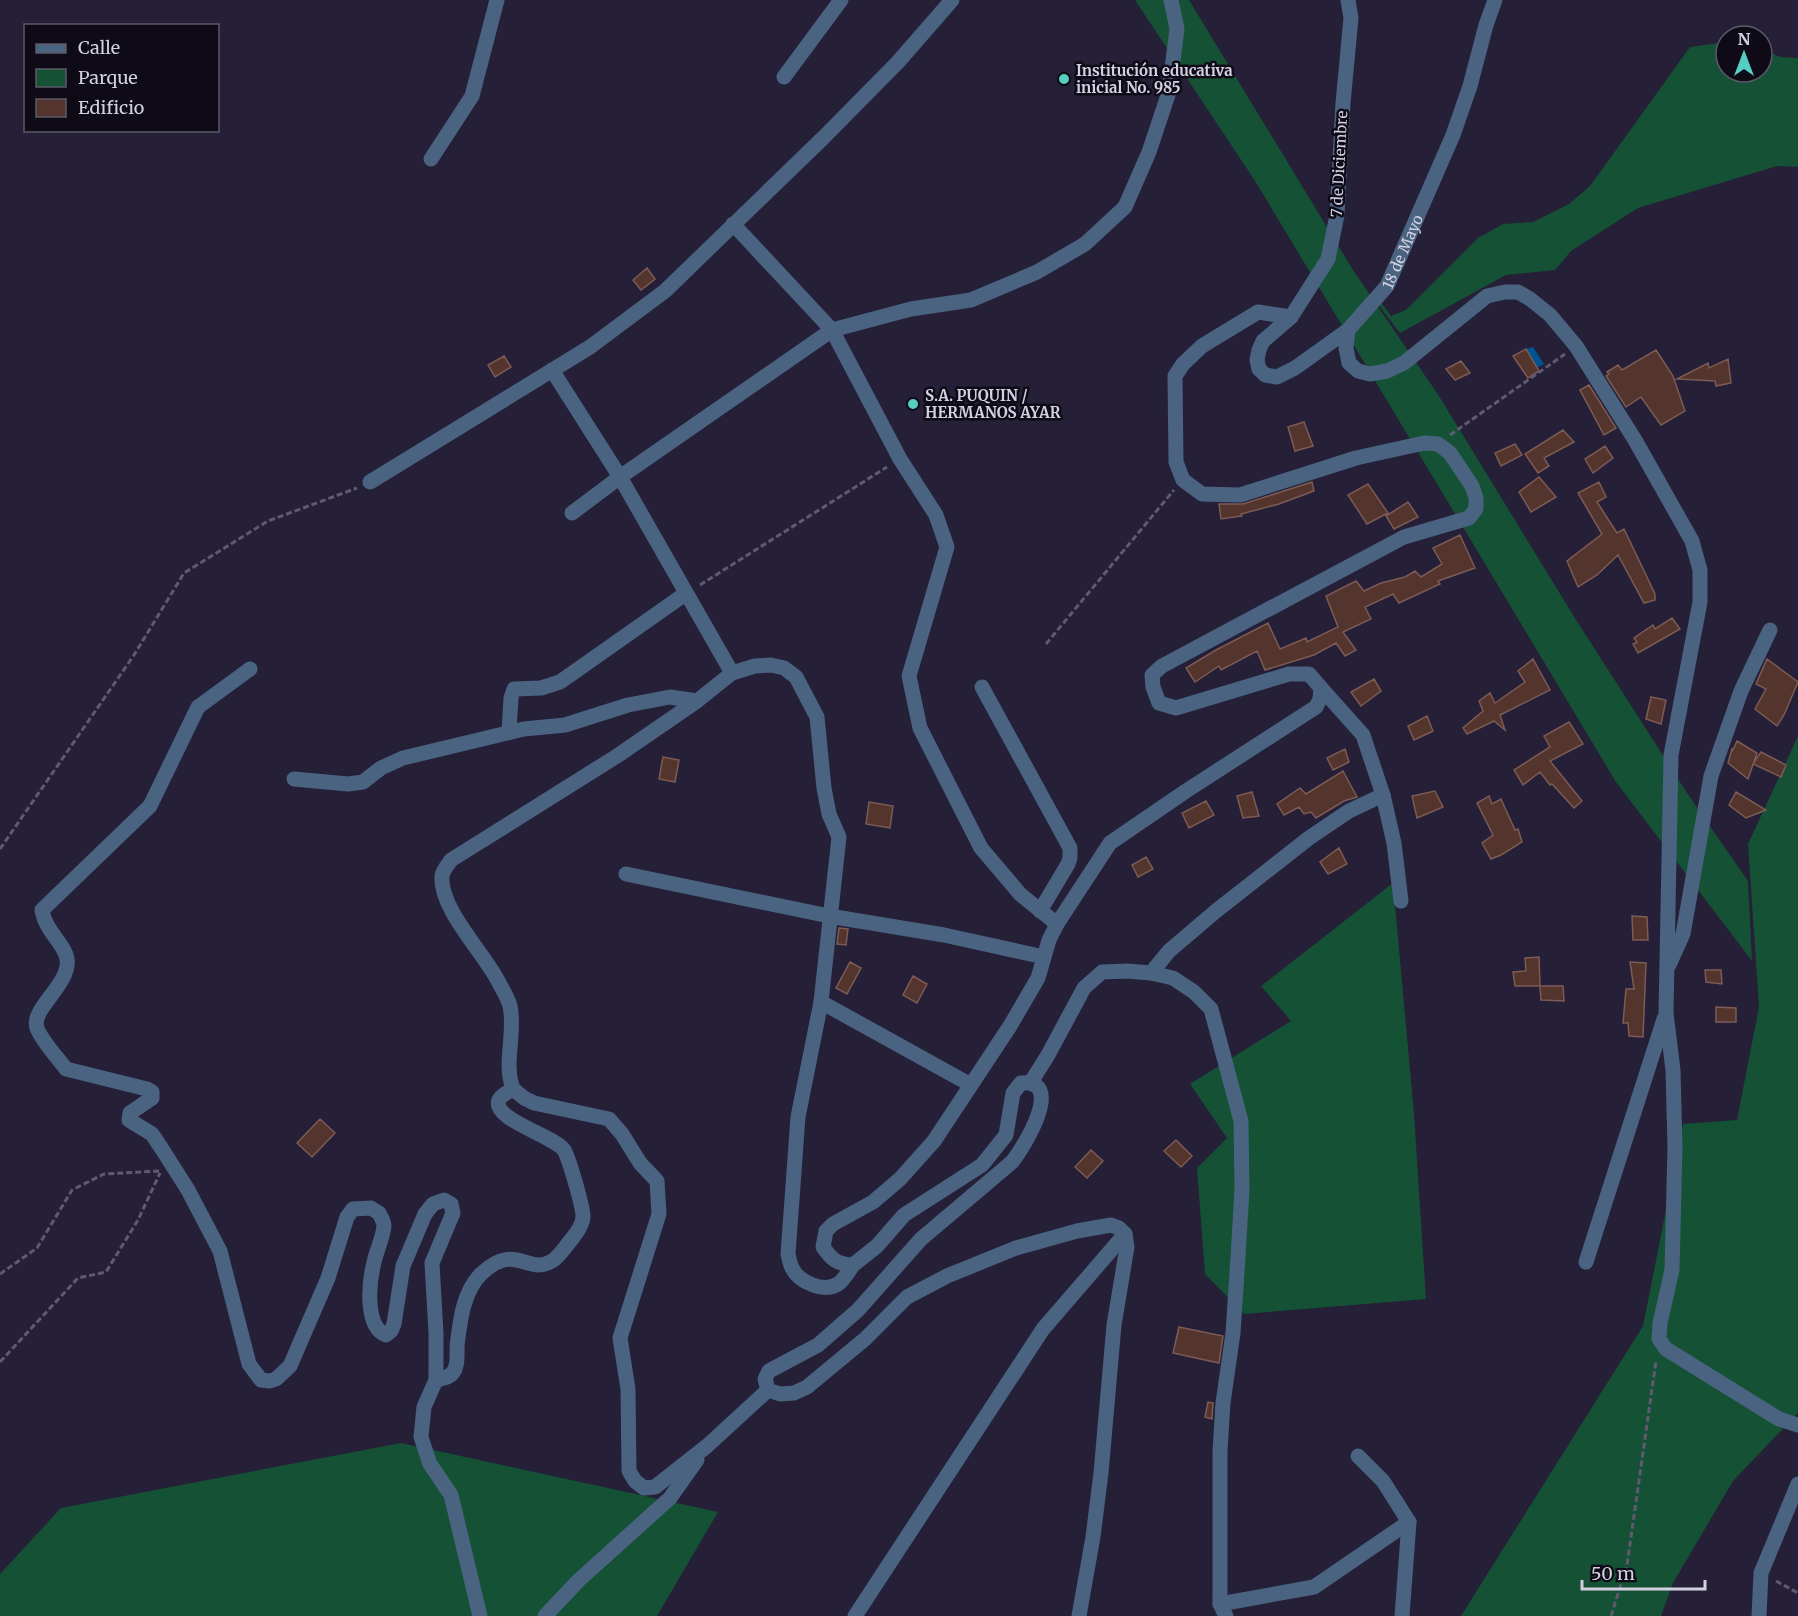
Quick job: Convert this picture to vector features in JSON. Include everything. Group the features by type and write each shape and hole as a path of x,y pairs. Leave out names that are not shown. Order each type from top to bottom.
{"street":[{"path":"431,159 472,96 497,0"},
{"path":"784,77 841,0"},
{"path":"370,483 590,347 664,291 898,62 952,0"},
{"path":"572,513 620,477 832,330 911,309 970,300 1037,272 1085,244 1125,207 1149,152 1169,92 1177,29 1171,0"},
{"name":"7 de Diciembre","path":"1291,317 1328,259 1337,215 1342,103 1351,18 1348,0"},
{"name":"18 de Mayo","path":"1291,317 1263,341 1257,360 1259,369 1265,375 1277,377 1295,368 1348,330 1387,286 1453,135 1495,0"},
{"path":"732,224 832,330 900,459 936,515 947,547 909,676 920,728 981,848 1020,894 1057,924"},
{"path":"1348,330 1346,348 1350,363 1358,371 1370,374 1404,363 1487,296 1518,292 1530,299 1550,315 1576,346 1635,440 1692,540 1700,570 1700,602 1671,754 1666,1013 1673,1070 1674,1103 1672,1270 1660,1323 1659,1339 1666,1349 1741,1396 1779,1419 1798,1425"},
{"path":"1291,317 1258,312 1202,346 1183,364 1175,376 1176,462 1183,480 1202,494 1240,495 1356,458 1424,443 1438,444 1450,453 1472,486 1476,498 1476,509 1469,518 1404,537 1162,666 1152,675 1153,687 1159,703 1176,708 1289,674 1309,674 1363,735 1383,795 1394,843 1401,901"},
{"path":"552,370 620,477 732,673"},
{"path":"509,732 511,698 514,689 541,688 560,682 685,594"},
{"path":"1667,970 1683,934 1711,776 1741,691 1770,630"},
{"path":"763,666 784,668 796,676 817,717 824,788 829,814 839,837 821,1002 798,1118 788,1254 792,1268 810,1284 825,1288 838,1284 853,1266 877,1246 904,1215 982,1165 1006,1136 1013,1093 1021,1083 1031,1082 1038,1087 1042,1097 1040,1113 1023,1148 1012,1162 921,1239 858,1310 818,1345 769,1371 765,1379 768,1390 707,1446 655,1487 644,1488 635,1481 629,1471 628,1389 620,1338 659,1214 657,1181 640,1163 622,1134 609,1119 534,1103 513,1089 510,1076 510,1005 497,978 462,928 444,896 442,878 444,869 451,860 616,756 698,701 732,673 763,666"},
{"path":"250,669 198,707 150,806 42,910 44,922 67,957 67,974 37,1016 37,1029 66,1069 152,1092 152,1098 130,1113 129,1120 152,1134 188,1190 220,1251 249,1364 261,1380 270,1381 284,1373 290,1366 328,1278 347,1217 353,1209 371,1208 379,1213 384,1224 373,1267 370,1301 374,1324 379,1333 386,1335 394,1324 403,1266 425,1214 433,1204 444,1200 451,1204 453,1213 432,1263 436,1380 424,1407 421,1437 430,1464 451,1495 480,1616"},
{"path":"982,687 1070,848 1068,864 1040,911"},
{"path":"853,1266 839,1264 831,1259 823,1247 826,1231 833,1224 873,1202 900,1179 934,1141 1010,1026 1038,978 1049,940 1057,924 1110,843 1316,707 1320,699 1321,688"},
{"path":"294,779 348,784 363,782 381,768 403,758 509,732 565,725 628,705 670,697 698,701"},
{"path":"1150,973 1169,951 1208,917 1309,838 1350,811 1383,795"},
{"path":"627,874 829,916 944,935 1044,957"},
{"path":"1031,1082 1084,988 1101,972 1127,971 1173,978 1184,984 1210,1009 1241,1121 1242,1190 1238,1257 1233,1333 1223,1403 1220,1451 1223,1610 1314,1587 1409,1522"},
{"path":"821,1002 971,1085"},
{"path":"1586,1262 1666,1013"},
{"path":"436,1380 449,1376 455,1369 460,1312 476,1279 493,1263 504,1259 517,1259 536,1265 546,1264 555,1259 578,1231 583,1216 564,1150 553,1140 509,1119 499,1107 500,1097 513,1089"},
{"path":"768,1390 780,1394 794,1393 807,1387 865,1339 907,1297 947,1276 1016,1248 1077,1231 1111,1225 1119,1228 1125,1234 1128,1247 1114,1325 1101,1473 1093,1537 1079,1616"},
{"path":"855,1616 1043,1329 1125,1234"},
{"path":"545,1616 579,1580 670,1498 707,1446"},
{"path":"1358,1456 1383,1481 1409,1522 1402,1616"},
{"path":"1759,1616 1761,1573 1798,1484"}],"path":[{"path":"1438,444 1576,346"},
{"path":"685,594 900,459"},
{"path":"1046,644 1183,480"},
{"path":"0,849 134,655 184,573 268,521 343,495 370,483"},
{"path":"0,1274 37,1248 72,1190 104,1174 161,1171 188,1190"},
{"path":"0,1362 78,1278 106,1272 138,1220 161,1171"},
{"path":"1611,1616 1627,1565 1659,1339"},
{"path":"1761,1573 1798,1593"}],"green space":[{"path":"1135,0 1189,0 1353,270 1439,396 1573,615 1687,793 1748,881 1752,961 1616,782 1257,184"},
{"path":"1714,44 1714,84 1774,84 1774,54 1798,58 1798,167 1777,166 1638,208 1571,251 1555,270 1506,275 1400,333 1374,299 1377,297 1391,316 1406,310 1478,238 1503,224 1533,222 1569,204 1590,186 1690,47"},
{"path":"1798,736 1798,1413 1733,1481 1673,1583 1661,1616 1461,1616 1643,1326 1683,1124 1737,1120 1759,1007 1748,844"},
{"path":"1393,883 1414,1114 1426,1299 1244,1314 1205,1274 1197,1168 1227,1138 1190,1084 1291,1021 1261,986"},
{"path":"401,1443 718,1512 657,1616 0,1616 0,1574 61,1508"}],"water":[{"path":"1533,347 1544,364 1537,368 1526,349"}],"building":[{"path":"647,268 655,279 641,290 633,280"},
{"path":"1526,349 1539,371 1528,378 1513,356"},
{"path":"1656,350 1673,376 1685,411 1661,425 1641,397 1626,407 1606,376 1609,374 1607,372 1618,365 1622,370"},
{"path":"504,356 511,367 495,377 488,365"},
{"path":"1728,359 1731,383 1716,386 1715,381 1677,379 1708,363 1709,368"},
{"path":"1461,361 1470,373 1455,380 1446,369"},
{"path":"1589,385 1616,428 1604,435 1580,390"},
{"path":"1304,422 1313,446 1295,451 1288,427"},
{"path":"1563,430 1574,442 1544,458 1549,466 1538,473 1525,454"},
{"path":"1515,444 1522,455 1501,466 1495,453"},
{"path":"1605,446 1613,458 1593,473 1585,459"},
{"path":"1539,477 1556,497 1531,512 1519,492"},
{"path":"1312,482 1314,491 1279,504 1241,514 1242,516 1221,519 1219,504 1243,504"},
{"path":"1599,482 1606,497 1597,502 1617,533 1624,529 1655,594 1655,600 1644,603 1618,555 1597,575 1578,587 1567,561 1602,534 1578,493"},
{"path":"1368,484 1388,513 1367,524 1348,495"},
{"path":"1408,502 1418,517 1394,529 1386,516"},
{"path":"1460,535 1475,568 1438,581 1440,584 1399,603 1393,594 1365,607 1371,619 1343,632 1356,650 1345,656 1336,643 1314,655 1265,670 1257,651 1221,670 1219,666 1195,682 1186,668 1268,623 1280,649 1306,638 1307,642 1338,627 1326,596 1356,581 1364,591 1381,583 1405,577 1415,571 1421,577 1442,564 1433,548"},
{"path":"1672,618 1680,629 1638,653 1633,644 1637,642 1634,638 1653,625 1655,629"},
{"path":"1533,659 1550,690 1500,715 1505,730 1494,721 1467,734 1463,728 1483,711 1479,701 1490,693 1495,703 1525,682 1518,671"},
{"path":"1767,659 1798,682 1777,726 1755,709 1766,689 1756,684"},
{"path":"1374,679 1381,691 1361,706 1351,692"},
{"path":"1651,697 1666,700 1661,724 1646,719"},
{"path":"1427,716 1433,731 1414,740 1408,726"},
{"path":"1569,722 1583,744 1550,761 1582,801 1574,808 1540,772 1523,785 1514,770 1550,747 1544,736"},
{"path":"1737,741 1757,753 1748,779 1728,763"},
{"path":"1345,749 1349,762 1333,770 1327,758"},
{"path":"1761,752 1786,765 1781,777 1753,764"},
{"path":"663,757 679,760 675,782 659,779"},
{"path":"1343,771 1357,797 1344,801 1316,818 1311,812 1304,814 1299,807 1284,815 1277,804 1300,788 1306,794"},
{"path":"1435,791 1443,807 1417,818 1412,796"},
{"path":"1252,792 1259,816 1243,818 1237,796"},
{"path":"1736,792 1766,810 1746,818 1729,805"},
{"path":"1489,796 1492,804 1501,799 1515,830 1518,829 1522,842 1491,859 1482,843 1493,835 1477,803"},
{"path":"1206,801 1214,815 1189,828 1182,813"},
{"path":"869,802 893,806 890,828 866,824"},
{"path":"1339,848 1347,864 1328,874 1320,862"},
{"path":"1146,857 1153,869 1138,877 1132,865"},
{"path":"1632,916 1647,917 1648,940 1633,940"},
{"path":"839,928 848,929 846,945 837,944"},
{"path":"1539,957 1540,986 1515,986 1513,972 1526,971 1525,958"},
{"path":"850,962 861,968 847,994 836,988"},
{"path":"1630,962 1646,963 1643,1037 1629,1036 1628,1023 1623,1023 1626,989 1634,989"},
{"path":"1705,970 1721,970 1722,984 1706,982"},
{"path":"913,976 927,984 917,1003 903,995"},
{"path":"1540,986 1563,986 1564,1001 1541,1000"},
{"path":"1716,1007 1736,1008 1736,1022 1716,1022"},
{"path":"320,1119 335,1133 312,1157 297,1143"},
{"path":"1176,1140 1192,1156 1181,1167 1164,1151"},
{"path":"1091,1150 1103,1161 1087,1178 1075,1167"},
{"path":"1179,1327 1223,1336 1219,1363 1173,1353"},
{"path":"1208,1402 1213,1403 1212,1419 1205,1417"}],"place":[{"name":"Institución educativa inicial No. 985","path":"1064,79"},
{"name":"S.A. PUQUIN / HERMANOS AYAR","path":"913,404"}]}
